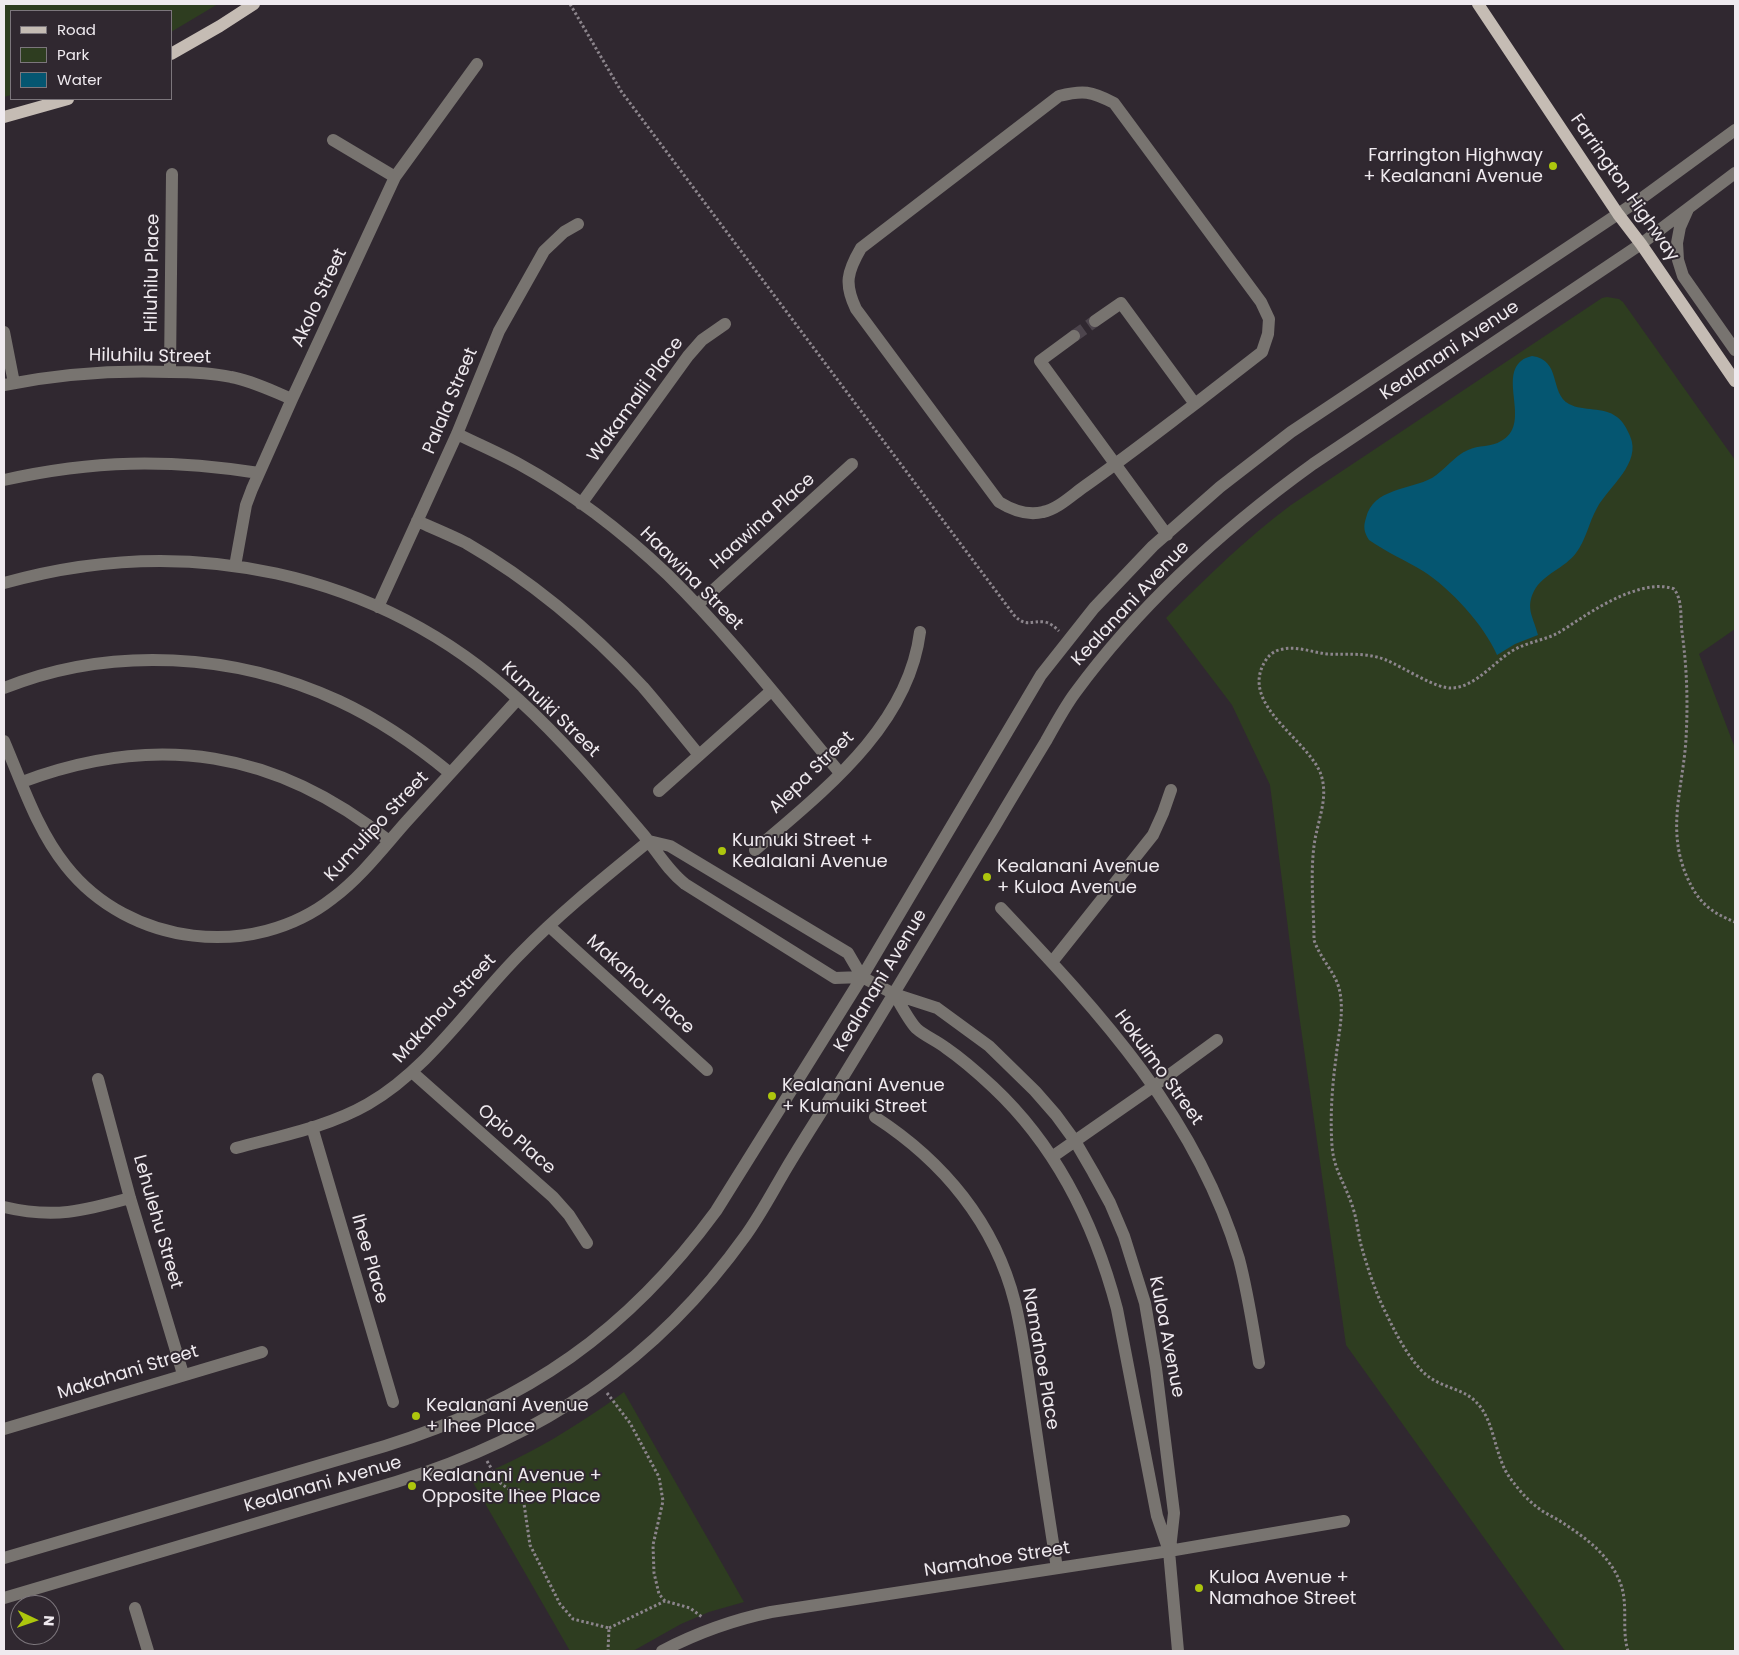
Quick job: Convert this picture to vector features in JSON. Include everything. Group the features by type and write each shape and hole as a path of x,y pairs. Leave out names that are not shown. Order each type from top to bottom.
{"main road":[{"path":"172,53 254,4"},
{"name":"Farrington Highway","path":"1479,7 1618,214 1641,244 1735,381"},
{"path":"4,117 64,100"}],"street":[{"name":"Akolo Street","path":"235,566 246,505 259,473 396,177 477,64"},
{"path":"1078,91 1098,94 1114,103 1261,302 1268,319 1268,334 1262,352 1194,404 1057,506 1042,512 1026,513 1010,508 999,502 856,309 849,294 851,265 861,248 1059,96 1078,91"},
{"name":"Kealanani Avenue","path":"4,1558 422,1434 493,1404 560,1365 618,1320 645,1295 694,1240 736,1180 754,1148 862,977 1041,674 1068,639 1123,577 1220,486 1291,432 1642,198 1735,130"},
{"path":"333,140 396,177"},
{"name":"Kealanani Avenue","path":"4,1598 396,1482 482,1452 546,1419 600,1383 643,1350 672,1323 724,1264 769,1200 787,1167 894,994 1072,696 1123,634 1174,580 1244,516 1313,464 1641,244 1735,173"},
{"name":"Hiluhilu Place","path":"170,372 172,174"},
{"path":"1688,208 1680,227 1677,244 1680,268 1683,276 1735,350"},
{"name":"Palala Street","path":"378,607 457,434 499,331 538,260 564,232 578,224"},
{"path":"1096,321 1121,303 1194,404"},
{"name":"Wakamalii Place","path":"581,504 688,356 702,340 725,324"},
{"path":"4,332 9,384"},
{"path":"1074,336 1040,361 1167,534"},
{"name":"Hiluhilu Street","path":"9,384 83,373 116,371 170,372 231,377 261,386 292,399"},
{"name":"Haawina Street","path":"457,434 519,464 581,504 640,550 697,605 840,773"},
{"path":"4,480 72,467 145,462 221,467 259,473"},
{"name":"Haawina Place","path":"697,605 852,464"},
{"path":"418,521 464,542 490,558 522,579 568,615 594,638 644,689 699,755"},
{"name":"Kumuiki Street","path":"4,583 66,568 110,562 174,560 235,566 284,575 319,584 378,607 420,628 451,648 518,699 584,766 649,841 669,870 684,884 835,978 862,977"},
{"name":"Alepa Street","path":"755,850 840,773 862,751 882,725 910,676 916,657 920,632"},
{"path":"4,688 47,674 114,662 181,660 246,669 278,678 340,701 398,734 425,752 450,773"},
{"path":"659,791 771,691"},
{"name":"Kumulipo Street","path":"4,741 43,831 54,850 81,883 103,901 133,919 173,933 215,938 257,934 296,920 327,903 349,885 518,699"},
{"path":"22,782 74,765 102,759 157,754 212,759 267,772 310,789 344,807 389,841"},
{"path":"1052,962 1153,835 1171,790"},
{"path":"649,841 670,846 848,953 862,977"},
{"name":"Makahou Street","path":"236,1148 312,1127 349,1114 386,1093 432,1053 520,953 575,902 649,841"},
{"name":"Hokuimo Street","path":"1001,908 1052,962 1119,1039 1181,1126 1198,1157 1227,1223 1248,1295 1258,1363"},
{"name":"Makahou Place","path":"549,926 707,1070"},
{"name":"Kuloa Avenue","path":"862,977 894,994 937,1008 989,1046 1035,1091 1074,1141 1110,1203 1124,1236 1145,1303 1158,1376 1174,1513 1169,1552 1178,1651"},
{"name":"Kuloa Avenue","path":"894,994 917,1029 948,1049 994,1088 1015,1109 1052,1157 1085,1215 1108,1277 1117,1309 1157,1516 1169,1552"},
{"path":"1052,1157 1217,1040"},
{"name":"Opio Place","path":"412,1072 553,1197 569,1215 587,1243"},
{"name":"Lehulehu Street","path":"98,1079 130,1198 183,1374"},
{"name":"Namahoe Place","path":"875,1117 905,1137 939,1167 973,1209 998,1254 1007,1278 1020,1326 1057,1568"},
{"name":"Ihee Place","path":"312,1127 393,1402"},
{"path":"4,1207 27,1212 64,1213 85,1210 130,1198"},
{"name":"Makahani Street","path":"4,1429 183,1374 262,1352"},
{"name":"Namahoe Street","path":"662,1651 715,1627 742,1618 771,1612 1169,1552 1344,1520"},
{"path":"135,1608 148,1651"}],"path":[{"path":"570,4 621,91 1014,615 1026,623 1048,623 1068,639"},
{"path":"1628,1651 1625,1636 1624,1600 1620,1582 1609,1561 1588,1541 1562,1522 1541,1510 1522,1494 1508,1475 1478,1403 1470,1397 1430,1378 1420,1368 1408,1353 1397,1334 1383,1307 1376,1288 1361,1243 1352,1206 1334,1165 1332,1148 1332,1098 1341,1024 1341,1005 1339,989 1334,976 1318,952 1314,940 1314,846 1324,803 1324,786 1320,772 1312,758 1277,720 1259,691 1259,679 1268,656 1276,650 1286,648 1340,655 1362,654 1399,665 1444,688 1452,688 1464,686 1514,649 1554,635 1617,599 1647,587 1666,586 1674,589 1680,599 1680,618 1687,675 1686,740 1675,831 1678,849 1684,870 1699,900 1710,909 1735,922"},
{"path":"600,1383 630,1423 659,1477 663,1501 653,1545 654,1573 658,1594 665,1601 690,1608 715,1627"},
{"path":"482,1452 499,1482 510,1490 522,1490 530,1546 560,1604 573,1619 609,1628 665,1601"},
{"path":"608,1651 609,1628"}],"green space":[{"path":"4,4 218,4 172,31 172,10 10,10 10,95 4,97"},
{"path":"1602,298 1619,299 1623,302 1735,460 1735,629 1699,654 1735,748 1735,1651 1565,1651 1346,1345 1297,1000 1270,785 1232,705 1166,618 1242,545 1291,505"},
{"path":"624,1392 744,1602 709,1612 681,1624 633,1651 570,1651 471,1479 531,1451 588,1417"}],"water":[{"path":"1532,356 1548,364 1552,370 1559,392 1569,404 1581,408 1606,411 1625,425 1633,446 1632,456 1622,474 1597,508 1576,553 1543,580 1534,591 1531,597 1530,608 1538,635 1515,644 1497,655 1484,632 1466,608 1423,571 1369,540 1364,524 1370,508 1384,495 1432,478 1463,453 1472,448 1497,443 1510,434 1514,424 1515,413 1513,379 1515,369 1522,360"}],"tunnel":[{"path":"1074,336 1095,321"}],"place":[{"name":"Farrington Highway + Kealanani Avenue","path":"1553,166"},
{"name":"Kumuki Street + Kealalani Avenue","path":"722,851"},
{"name":"Kealanani Avenue + Kuloa Avenue","path":"987,877"},
{"name":"Kealanani Avenue + Kumuiki Street","path":"772,1096"},
{"name":"Kealanani Avenue + Ihee Place","path":"416,1416"},
{"name":"Kealanani Avenue + Opposite Ihee Place","path":"412,1486"},
{"name":"Kuloa Avenue + Namahoe Street","path":"1199,1588"}]}
